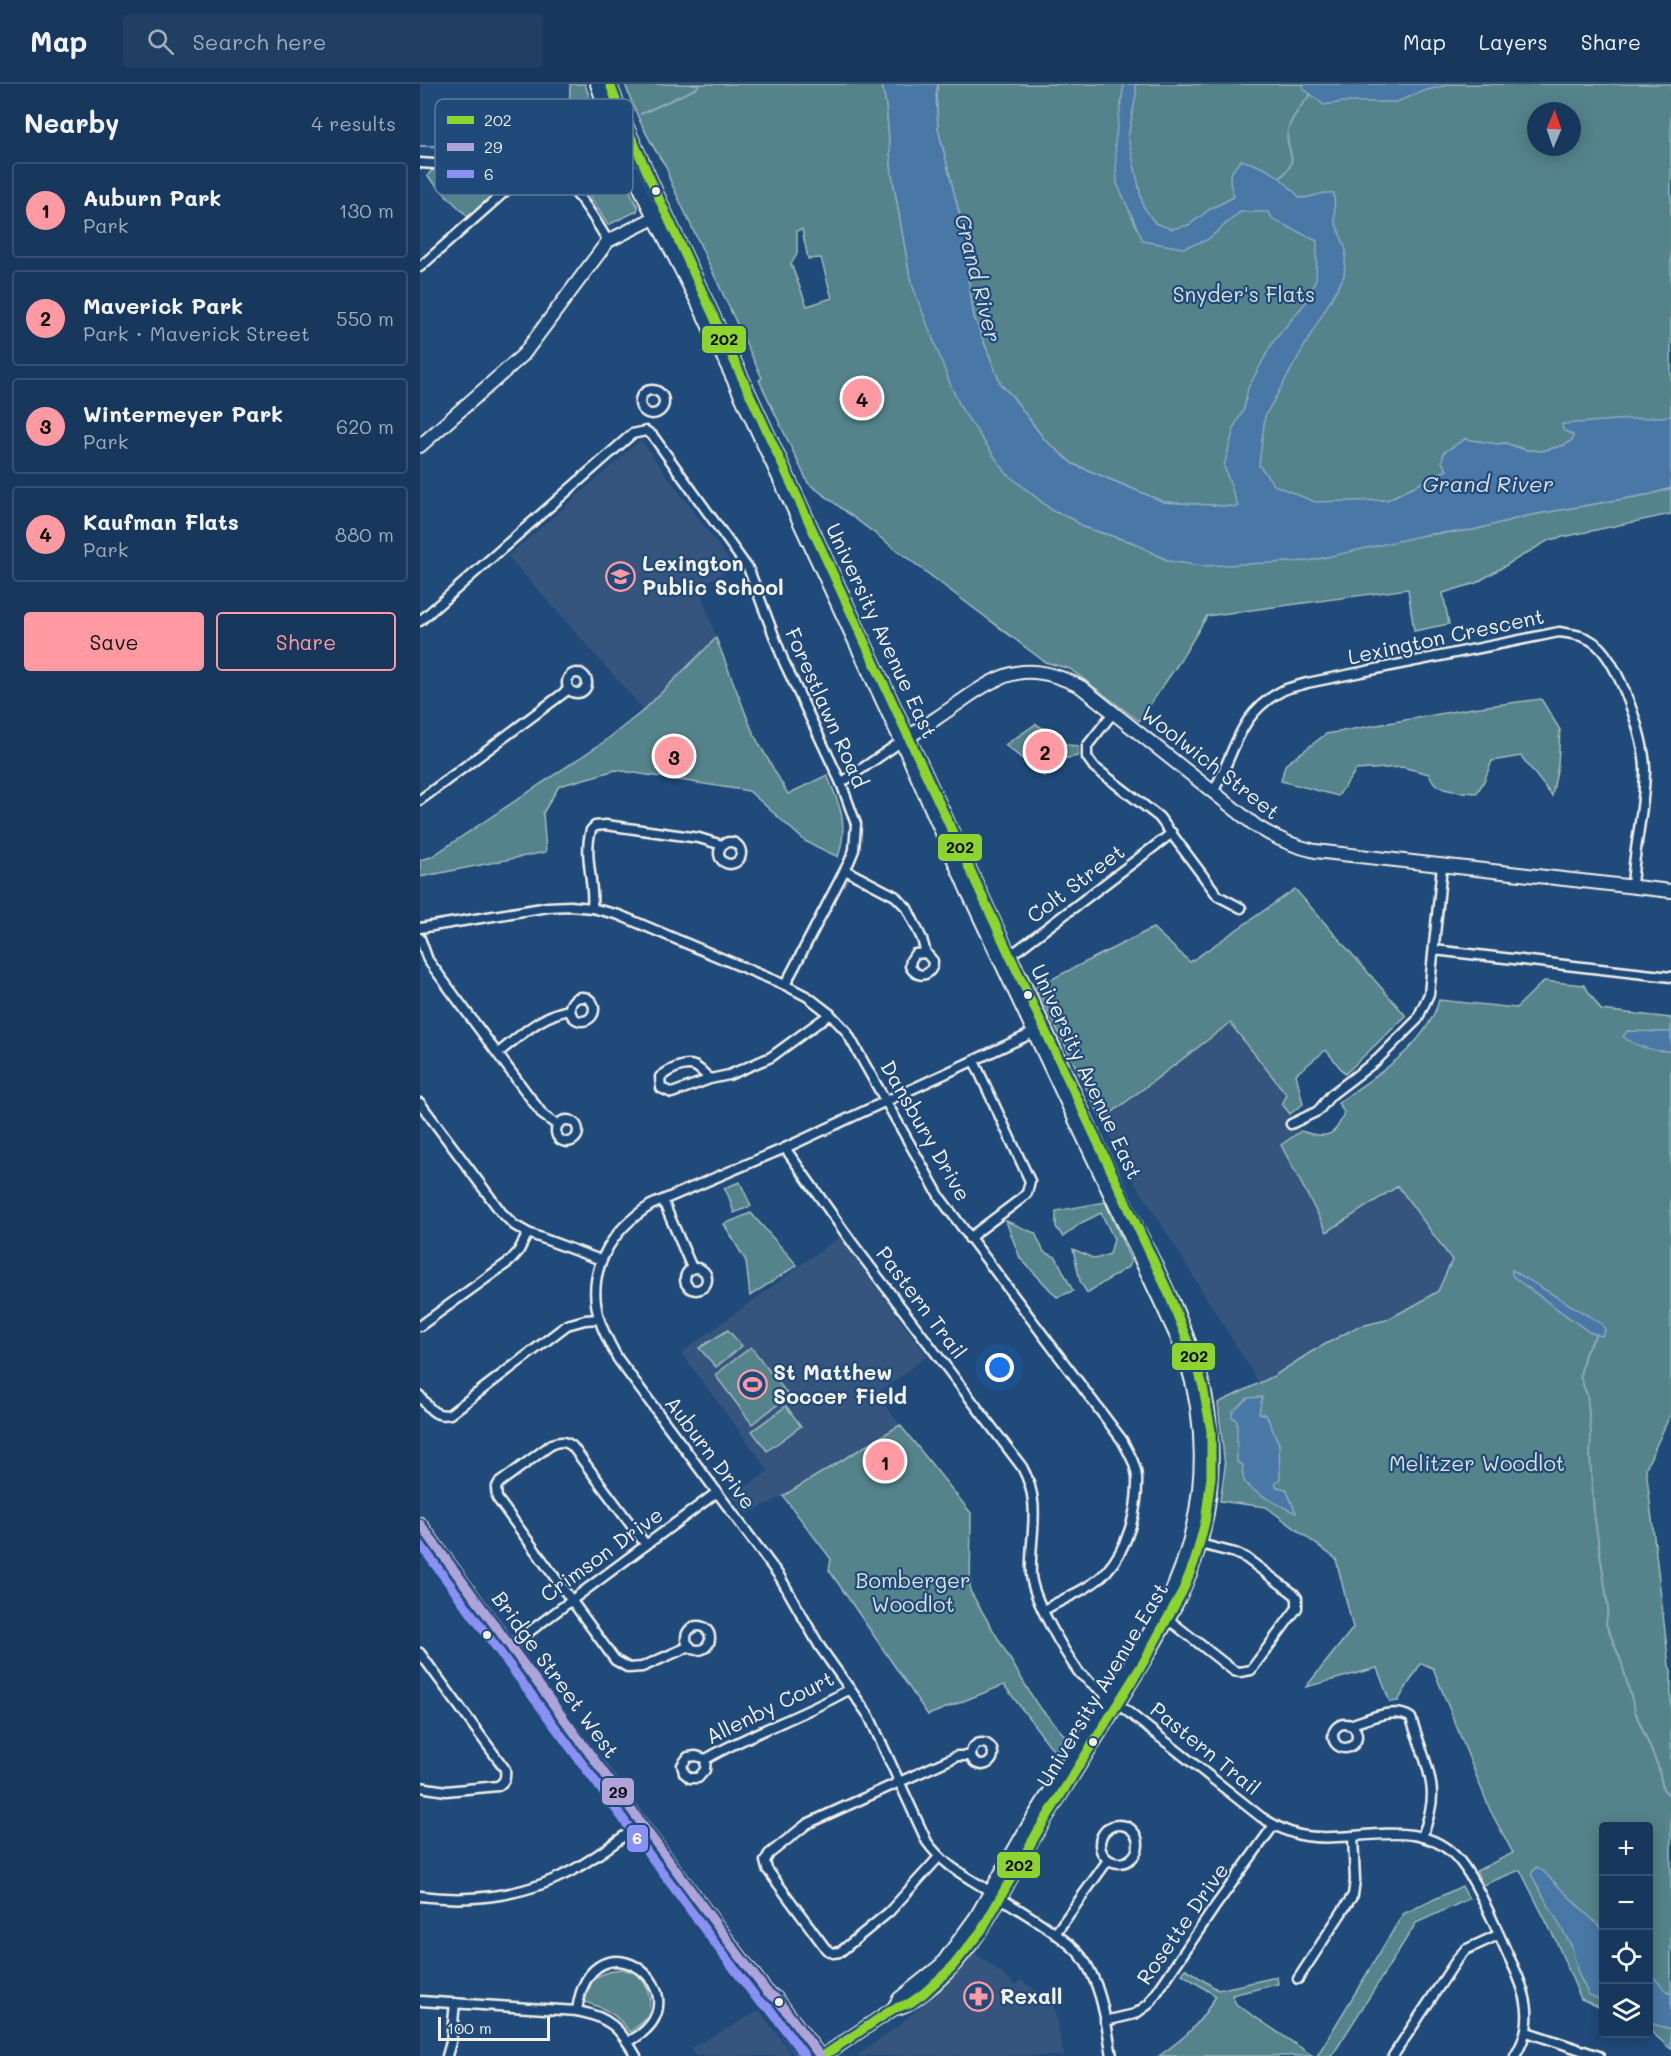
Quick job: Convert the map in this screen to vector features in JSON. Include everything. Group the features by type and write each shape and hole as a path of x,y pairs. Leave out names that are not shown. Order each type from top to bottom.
{"main road":[{"name":"University Avenue East","path":"597,84 602,99"},
{"name":"University Avenue East","path":"610,84 616,99"},
{"name":"University Avenue East","path":"633,145 660,215"},
{"name":"University Avenue East","path":"633,164 660,215 1115,1193 1174,1308 1198,1368 1210,1425 1208,1512 1196,1542 1183,1592 996,1896 982,1930 958,1962 913,2001 906,2006 893,2009 821,2056"},
{"path":"420,446 523,355 608,241 660,215"},
{"name":"Woolwich Street","path":"905,739 988,682 1008,674 1038,672 1063,678 1081,687 1256,826 1270,835 1300,847 1442,866 1671,891"},
{"name":"Bridge Street West","path":"420,1524 767,1992 777,1998 821,2056"},
{"name":"Bridge Street West","path":"767,1992 768,2004 806,2056"}],"street":[{"path":"420,163 435,164"},
{"path":"420,267 501,195"},
{"path":"577,195 608,241"},
{"path":"420,621 632,434 646,431 649,413"},
{"name":"Forestlawn Road","path":"646,431 654,436 748,570 784,662 841,783 856,824 854,850 785,985"},
{"name":"Lexington Crescent","path":"1213,792 1243,727 1256,708 1281,691 1307,683 1559,632 1580,635 1596,644 1616,670 1642,746 1644,782 1632,887"},
{"path":"420,800 569,689"},
{"path":"1113,713 1087,746 1087,757 1094,767 1159,817 1218,896 1240,908"},
{"name":"Woolwich Street","path":"841,783 905,739"},
{"path":"592,908 594,897 588,846 591,830 595,826 606,825 699,838 722,845"},
{"name":"Colt Street","path":"1005,957 1019,949 1172,833"},
{"path":"1291,1124 1318,1111 1331,1095 1377,1060 1417,1020 1428,994 1442,866"},
{"path":"845,870 895,896 907,908 926,953"},
{"name":"Dansbury Drive","path":"420,928 548,908 570,906 592,908 619,915 785,985 808,997 846,1030 935,1191 1122,1440 1132,1458 1137,1476 1135,1509 1128,1538 1107,1571 1098,1579 1044,1610"},
{"path":"420,938 428,960 543,1115 557,1125"},
{"path":"1434,950 1671,977"},
{"path":"498,1053 543,1019 570,1011"},
{"path":"710,1079 693,1065 666,1072 660,1077 661,1088 672,1093 710,1079 729,1075 771,1057 830,1014"},
{"name":"Auburn Drive","path":"1040,1029 785,1148 639,1213 619,1230 601,1260 596,1287 599,1319 618,1359 716,1494 780,1577 820,1647 869,1716 923,1835 938,1858 1055,1934 1080,1956 1099,1994 1112,2056"},
{"path":"969,1238 1022,1198 1027,1193 1030,1181 974,1060"},
{"path":"420,1102 501,1212 514,1225 528,1233 601,1260"},
{"name":"Pastern Trail","path":"785,1148 836,1221 1022,1467 1033,1491 1031,1577 1044,1610 1080,1674 1261,1817 1286,1831 1308,1837 1402,1833 1440,1843 1460,1861 1522,1984 1527,2007 1527,2032 1515,2056"},
{"path":"663,1201 692,1268"},
{"path":"420,1326 510,1261 518,1252 528,1233"},
{"path":"420,1396 431,1411 438,1414 450,1414 567,1325 599,1319"},
{"path":"646,1545 567,1442 560,1441 543,1450 499,1483 497,1498 615,1660 629,1668 642,1667 690,1646"},
{"name":"Crimson Drive","path":"510,1646 716,1494"},
{"path":"1166,1617 1234,1671 1246,1672 1251,1670 1298,1608 1294,1594 1246,1558 1196,1542"},
{"path":"420,1653 505,1769 506,1777 498,1786 446,1791 420,1787"},
{"name":"Allenby Court","path":"706,1759 737,1741 821,1706 850,1689"},
{"path":"1349,1725 1394,1712 1411,1718 1431,1784 1431,1809 1422,1837"},
{"path":"938,1858 889,1912 840,1952 833,1953 826,1949 767,1869 765,1861 769,1854 807,1824 957,1756 971,1756"},
{"path":"420,1896 477,1898 511,1894 581,1866 641,1824"},
{"name":"Rosette Drive","path":"1105,2020 1127,2017 1149,2004 1274,1825"},
{"path":"1115,1826 1122,1826 1133,1831 1138,1842 1131,1859 1120,1863 1108,1860 1103,1855 1100,1843 1105,1832 1115,1826"},
{"path":"1298,1979 1353,1895 1355,1880 1353,1836"},
{"path":"1055,1934 1108,1860"},
{"path":"1393,2056 1458,1958 1465,1950 1498,1935"},
{"path":"577,2011 584,1981 596,1968 611,1962 631,1964 640,1968 648,1975 657,1990 657,2011 652,2024 628,2042"},
{"path":"420,2001 591,2013 608,2021 628,2042 636,2056"},
{"path":"447,2056 451,2042 455,2002"},
{"path":"1527,2032 1599,2056"}],"shaded area":[{"name":"Lexington Public School","path":"641,440 734,567 699,586 716,638 644,710 508,556"},
{"path":"1230,1022 1287,1096 1283,1104 1301,1131 1281,1145 1327,1232 1397,1186 1466,1280 1259,1383 1128,1174 1102,1120"},
{"path":"839,1237 927,1356 877,1394 900,1425 783,1496 747,1514 731,1496 769,1471 681,1353"},
{"path":"975,1953 1016,1985 1021,1980 1053,2003 1064,2056 857,2056 899,2025 941,1989"},
{"path":"760,2011 790,2052 789,2056 696,2056 690,2048"}],"green space":[{"path":"570,84 585,84 590,99 570,99"},
{"path":"625,84 882,84 892,174 911,282 1053,511 1073,519 1083,527 1132,542 1169,561 1473,530 1526,516 1651,494 1671,488 1671,514 1549,540 1476,583 1443,593 1449,624 1414,631 1408,589 1207,616 1139,721 1070,669 1045,662 808,483 759,380 762,378 669,178 666,167 643,128 633,106 633,99 631,99","holes":["802,229 808,259 821,258 832,298 807,306 791,264 797,254 797,231"]},
{"name":"Snyder's Flats","path":"938,84 1671,84 1671,416 1573,435 1573,439 1565,445 1542,451 1526,450 1505,443 1465,439 1447,470 1387,500 1239,507 1164,502 1073,464 1044,439 1001,385 974,317 968,279 968,248 938,129 936,94"},
{"path":"432,170 435,170 435,184 427,176"},
{"path":"446,195 493,195 468,217"},
{"path":"589,195 632,195 638,207 637,211 608,225"},
{"path":"716,638 754,735 788,794 827,775 842,815 843,834 838,857 805,841 749,791 616,770 559,786 543,813 546,852 420,877 420,860 431,857 605,741 644,710"},
{"path":"1541,699 1560,730 1558,765 1552,796 1521,756 1492,761 1477,793 1443,788 1432,780 1429,774 1402,767 1356,770 1338,796 1281,781 1285,765 1326,734 1473,708"},
{"path":"1036,724 1068,745 1078,746 1078,756 1063,759 1044,776 1005,745"},
{"path":"1295,889 1406,1016 1345,1074 1326,1050 1296,1074 1303,1104 1290,1114 1282,1104 1287,1095 1230,1023 1102,1120 1036,987 1153,928 1190,962"},
{"name":"Melitzer Woodlot","path":"1544,981 1584,985 1601,1010 1671,1018 1671,1413 1646,1468 1671,1670 1671,2049 1653,2033 1653,1822 1599,1822 1599,2007 1581,1999 1556,1941 1520,1870 1483,1885 1476,1871 1513,1853 1490,1810 1433,1668 1421,1663 1398,1701 1390,1702 1377,1668 1306,1687 1353,1628 1336,1559 1266,1507 1220,1501 1225,1467 1218,1403 1274,1376 1311,1352 1357,1327 1386,1320 1438,1291 1452,1260 1398,1186 1327,1232 1281,1145 1301,1131 1317,1135 1333,1132 1344,1112 1338,1103 1383,1071 1411,1046 1423,1032 1439,1000 1516,1008"},
{"path":"740,1182 751,1206 734,1213 724,1188"},
{"path":"1105,1202 1131,1261 1128,1267 1087,1293 1080,1281 1073,1249 1095,1259 1110,1254 1114,1239 1101,1213 1081,1223 1063,1237 1056,1227 1056,1211"},
{"path":"751,1213 797,1265 750,1296 746,1261 724,1224"},
{"path":"1006,1221 1035,1233 1044,1252 1056,1257 1073,1291 1057,1297 1020,1258"},
{"name":"St Matthew Soccer Field","path":"728,1330 742,1346 716,1367 699,1348"},
{"name":"St Matthew Soccer Field","path":"751,1347 789,1396 752,1424 715,1375"},
{"name":"St Matthew Soccer Field","path":"786,1406 801,1426 767,1451 752,1431"},
{"name":"Bomberger Woodlot","path":"900,1425 971,1513 970,1591 1036,1703 1072,1744 1062,1762 1004,1685 928,1715 829,1570 831,1559 783,1496"},
{"path":"1462,1886 1469,1899 1416,1923 1332,2056 1317,2056 1403,1914"},
{"path":"620,1969 631,1972 644,1982 650,2000 645,2019 630,2032 610,2013 585,2002 592,1981 600,1975"},
{"path":"1186,1969 1218,1990 1277,1977 1278,1984 1232,1995 1236,2004 1313,2056 1159,2056 1191,2030 1216,1996 1182,1974"}],"water":[{"name":"Grand River","path":"882,84 938,84 936,94 938,129 968,248 968,279 974,317 1001,385 1044,439 1073,464 1164,502 1238,507 1224,466 1235,425 1244,409 1248,388 1273,342 1306,302 1316,279 1317,241 1274,220 1268,212 1240,212 1207,240 1183,248 1143,241 1117,183 1115,142 1124,84 1136,84 1128,137 1143,206 1155,223 1172,229 1189,225 1210,209 1234,197 1230,177 1241,160 1260,166 1274,174 1300,198 1334,193 1335,221 1346,250 1344,276 1265,416 1259,465 1274,485 1315,502 1387,500 1447,470 1442,462 1444,452 1465,439 1505,443 1526,450 1542,451 1565,445 1573,439 1573,435 1563,430 1562,424 1671,416 1671,488 1651,494 1526,516 1473,530 1429,534 1309,561 1202,566 1169,561 1132,542 1083,527 1073,519 1053,511 1006,473 962,410 951,386 911,282 892,174"},
{"path":"1303,84 1453,84 1427,90 1396,102 1343,102 1324,105 1304,89"},
{"path":"1627,1031 1671,1032 1671,1051 1652,1050 1634,1044 1623,1037"},
{"path":"1512,1270 1602,1324 1605,1330 1602,1336 1589,1332 1516,1279 1512,1275"},
{"path":"1262,1397 1259,1413 1266,1415 1279,1444 1280,1479 1275,1483 1277,1487 1286,1489 1296,1513 1250,1488 1242,1473 1243,1465 1237,1462 1237,1420 1232,1417 1232,1412 1248,1398"},
{"path":"1536,1867 1542,1870 1599,1926 1599,1999 1589,1995 1578,1973 1572,1947 1531,1874"},
{"path":"1653,1977 1671,1995 1671,2029 1653,2024"}],"waterway":[{"path":"641,114 695,89 700,84"},
{"path":"1281,177 1292,159 1287,137 1288,130 1298,111 1311,94"},
{"path":"420,146 435,146"},
{"path":"1596,1334 1585,1354 1580,1376 1587,1395 1591,1433 1590,1457 1594,1513 1608,1607 1606,1624 1621,1661 1636,1714 1658,1766 1663,1789 1671,1797"}],"transit line":[{"name":"202","path":"610,84 616,99"},
{"name":"202","path":"633,141 1168,1292 1197,1365 1211,1431 1211,1477 1205,1522 1195,1560 1183,1590 1143,1663 1038,1831 981,1931 952,1967 924,1993 910,2003 893,2009 823,2056"},
{"name":"29","path":"420,1524 732,1946 767,1992 777,1999 820,2056"},
{"name":"6","path":"420,1544 722,1953 758,2000 769,2008 805,2056"}],"place":[{"name":"Kaufman Flats","path":"862,398"},
{"name":"Lexington Public School","path":"621,576"},
{"name":"Maverick Park","path":"1045,751"},
{"name":"Wintermeyer Park","path":"674,756"},
{"name":"St Matthew Soccer Field","path":"752,1385"},
{"name":"Auburn Park","path":"885,1461"},
{"name":"Rexall","path":"979,1997"}]}
